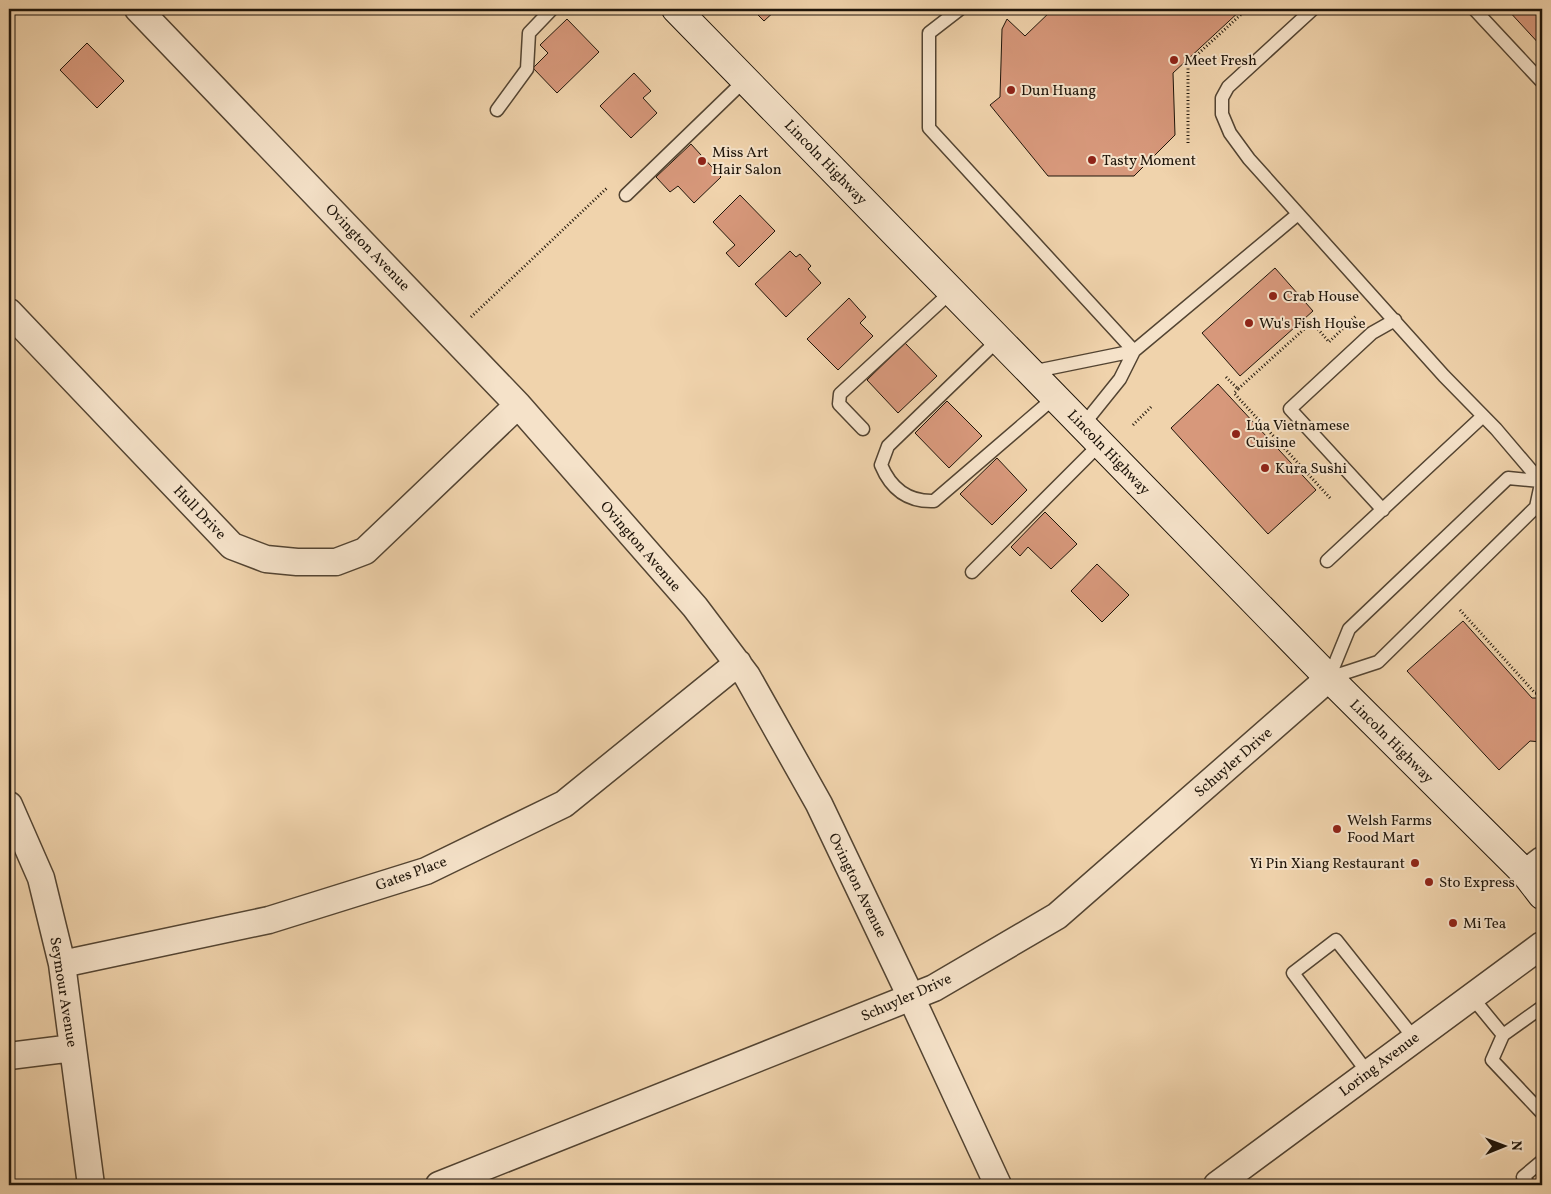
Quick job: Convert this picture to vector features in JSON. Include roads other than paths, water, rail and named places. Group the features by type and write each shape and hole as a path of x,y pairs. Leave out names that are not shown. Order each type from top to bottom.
{"main road":[{"name":"Lincoln Highway","path":"676,9 1329,678 1533,866 1542,895"}],"street":[{"name":"Ovington Avenue","path":"138,9 518,405 695,607 748,676 819,804 912,996 998,1185"},
{"name":"Hull Drive","path":"9,312 232,546 266,560 336,562 365,551 518,405"},
{"name":"Gates Place","path":"62,964 269,920 426,871 564,804 738,663"},
{"name":"Schuyler Drive","path":"440,1185 934,988 1057,916 1329,678"},
{"name":"Seymour Avenue","path":"9,805 41,878 62,964 91,1185"},
{"name":"Loring Avenue","path":"1217,1185 1542,944"},
{"path":"9,1056 73,1048"}],"lane":[{"path":"497,110 527,69 529,34 552,9"},
{"path":"960,9 929,33 929,128 1134,351"},
{"path":"1313,9 1228,87 1222,98 1222,114 1230,133 1249,159 1298,214 1542,481"},
{"path":"1474,9 1542,82"},
{"path":"626,195 745,80"},
{"path":"972,572 1092,434 1134,351 1298,214"},
{"path":"863,429 840,404 840,394 952,291"},
{"path":"1382,510 1290,409 1372,333 1395,320"},
{"path":"999,339 888,446 881,465 886,477 896,491 925,502 934,501 1055,397"},
{"path":"1031,372 1134,351"},
{"path":"1327,561 1482,416"},
{"path":"1329,678 1349,629 1508,478 1542,481"},
{"path":"1329,678 1378,662 1536,506 1542,481"},
{"path":"1368,1073 1293,973 1336,940 1414,1038"},
{"path":"1471,996 1503,1035"},
{"path":"1542,1007 1503,1035 1492,1060 1542,1114"},
{"path":"1529,1185 1523,1177 1542,1161"}],"place":[{"name":"Meet Fresh","path":"1174,60"},
{"name":"Dun Huang","path":"1011,90"},
{"name":"Tasty Moment","path":"1092,160"},
{"name":"Miss Art Hair Salon","path":"702,161"},
{"name":"Crab House","path":"1273,296"},
{"name":"Wu's Fish House","path":"1249,323"},
{"name":"Lúa Vietnamese Cuisine","path":"1236,434"},
{"name":"Kura Sushi","path":"1265,468"},
{"name":"Welsh Farms Food Mart","path":"1337,829"},
{"name":"Yi Pin Xiang Restaurant","path":"1415,863"},
{"name":"Sto Express","path":"1429,882"},
{"name":"Mi Tea","path":"1453,923"}]}
